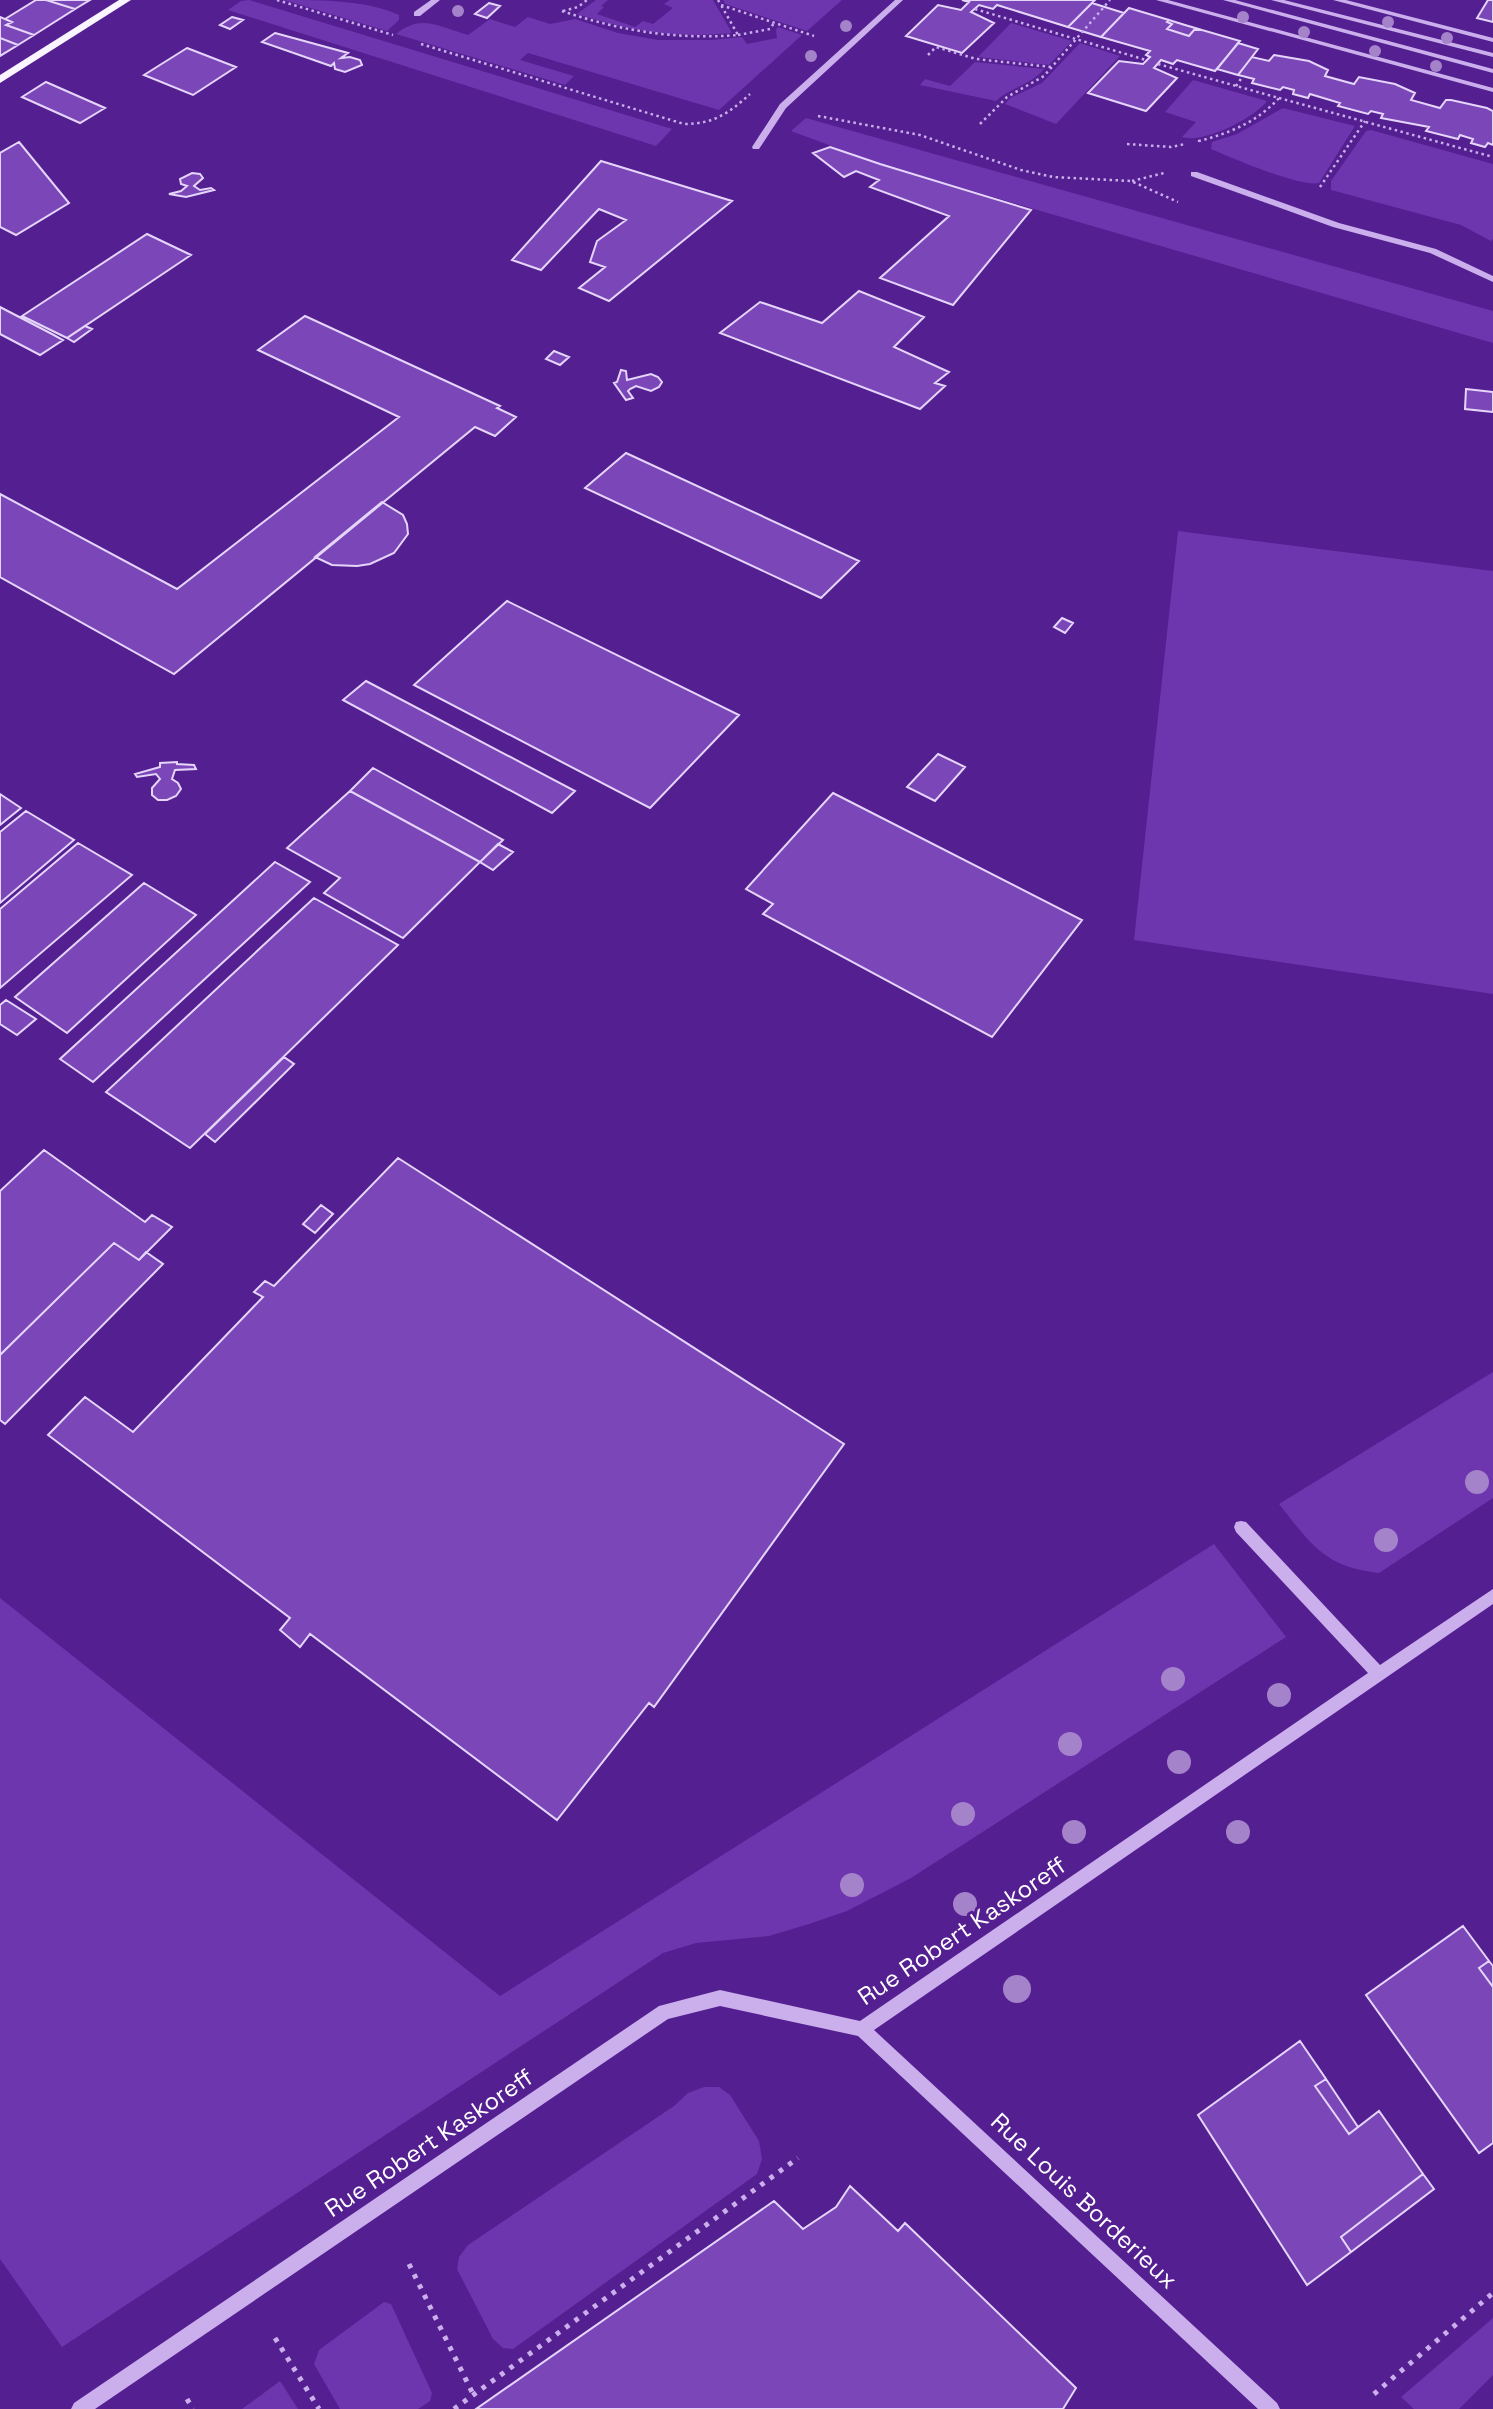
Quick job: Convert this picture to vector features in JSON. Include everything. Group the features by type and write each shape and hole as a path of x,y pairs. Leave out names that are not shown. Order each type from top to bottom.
{"main road":[{"path":"0,79 126,0"}],"street":[{"path":"417,14 436,0"},
{"path":"756,147 783,106 899,0"},
{"path":"1160,0 1493,90"},
{"path":"1227,0 1493,71"},
{"path":"1275,0 1493,55"},
{"path":"1337,0 1493,40"},
{"path":"1194,174 1302,214 1433,251 1493,279"},
{"path":"1241,1527 1379,1675"},
{"name":"Rue Robert Kaskoreff","path":"80,2409 666,2012 720,1998 862,2029 1493,1596"},
{"name":"Rue Louis Borderieux","path":"862,2029 1271,2409"}],"path":[{"path":"276,0 404,39"},
{"path":"587,0 578,7 562,11 640,35 681,39 738,35 770,29 774,23"},
{"path":"718,0 738,35"},
{"path":"980,124 1007,96 1038,81 1052,68 1110,0"},
{"path":"720,5 816,37"},
{"path":"975,9 1146,60"},
{"path":"417,43 684,124 706,125 725,116 750,94"},
{"path":"928,55 936,47 987,61 1052,68"},
{"path":"1158,64 1493,157"},
{"path":"1236,86 1243,76"},
{"path":"1128,144 1171,147 1234,131 1265,114 1279,97"},
{"path":"807,113 920,135 1032,172 1085,180 1131,181 1170,171"},
{"path":"1302,214 1365,121"},
{"path":"1199,141 1208,151"},
{"path":"1131,181 1187,205"},
{"path":"454,2409 798,2158"},
{"path":"409,2264 473,2394"},
{"path":"1374,2394 1493,2293"},
{"path":"275,2338 319,2409"},
{"path":"187,2399 193,2409"}],"shaded area":[{"path":"249,0 672,129 656,146 228,10 241,1"},
{"path":"284,0 372,6 399,15 399,20 387,31"},
{"path":"596,0 608,0 597,14 635,27 643,21 653,24 673,8 664,4 670,0 713,0 732,33 692,35 653,32 577,14"},
{"path":"723,0 842,0 807,31 725,4"},
{"path":"528,17 550,24 575,19 618,33 658,40 742,37 747,44 777,38 778,27 802,35 719,110 528,53 520,60 574,76 565,85 396,34 414,24 423,23 468,35 490,19 515,27"},
{"path":"1011,23 1072,41 1049,65 978,57"},
{"path":"1080,43 1120,56 1056,124 1005,104 1010,98 1042,83"},
{"path":"975,62 1044,69 1033,79 996,101 920,85 925,79 950,86"},
{"path":"1193,80 1267,101 1251,115 1228,128 1203,137 1182,137 1196,122 1165,112"},
{"path":"1283,108 1355,126 1319,183 1297,181 1211,149 1212,142 1237,134"},
{"path":"806,118 1493,311 1493,343 880,164 791,131"},
{"path":"1371,130 1493,164 1493,239 1491,241 1461,225 1331,190 1331,181 1366,131"},
{"path":"1178,531 1493,571 1493,994 1134,940"},
{"path":"1493,1372 1493,1498 1379,1573 1345,1565 1320,1551 1279,1504"},
{"path":"1214,1544 1286,1637 911,1878 847,1911 809,1924 769,1936 696,1943 663,1953 62,2347 0,2259 0,1598 500,1996"},
{"path":"704,2087 719,2087 730,2095 759,2141 762,2159 757,2174 513,2349 503,2348 493,2339 457,2269 459,2257 468,2245 674,2106 688,2093"},
{"path":"384,2302 391,2304 432,2393 430,2401 418,2409 340,2409 314,2364 319,2350"},
{"path":"1493,2318 1493,2375 1459,2409 1414,2409 1401,2397"},
{"path":"280,2381 298,2409 242,2409"}],"building":[{"path":"36,0 46,0 75,9 34,35 6,25 12,22 5,19"},
{"path":"46,0 90,0 75,9"},
{"path":"962,0 1095,0 1068,27 997,5 993,9 979,5 971,12 994,23 962,53 906,36 938,5 961,10 969,2"},
{"path":"1488,0 1493,0 1493,22 1477,18"},
{"path":"489,3 500,6 487,18 475,14"},
{"path":"1092,3 1124,13 1101,37 1068,27"},
{"path":"1129,8 1169,20 1167,22 1172,24 1167,29 1189,36 1194,30 1202,30 1240,41 1215,71 1177,60 1173,64 1161,60 1154,68 1177,78 1146,111 1088,93 1119,61 1143,64 1150,57 1146,55 1150,51 1101,37"},
{"path":"0,17 12,22 6,25 34,35 18,45 0,38"},
{"path":"232,17 243,20 230,29 220,25"},
{"path":"1169,20 1202,30 1194,30 1189,36 1167,29 1172,24 1167,22"},
{"path":"275,33 348,53 341,58 360,60 362,65 345,72 335,69 334,63 331,66 262,42"},
{"path":"0,38 18,45 0,56"},
{"path":"1238,43 1258,49 1238,75 1217,69"},
{"path":"187,48 236,67 193,95 144,75"},
{"path":"1274,55 1309,61 1328,70 1325,76 1354,84 1359,77 1395,84 1415,93 1411,100 1440,108 1446,100 1451,100 1487,108 1493,111 1493,145 1488,143 1485,147 1471,143 1473,139 1460,135 1458,139 1426,131 1429,127 1381,118 1383,114 1371,111 1368,114 1338,106 1340,103 1310,94 1308,98 1293,94 1294,90 1283,87 1280,90 1252,83 1254,79 1238,75 1252,57 1269,61"},
{"path":"46,82 105,108 80,123 22,97"},
{"path":"19,142 69,203 16,235 0,227 0,153"},
{"path":"830,147 1031,210 953,305 880,278 949,216 870,187 879,180 856,171 844,177 813,153"},
{"path":"601,161 732,201 609,301 579,288 605,267 590,262 597,241 626,220 599,209 541,270 512,260"},
{"path":"192,173 200,174 203,178 194,186 200,190 214,190 186,197 169,194 181,191 187,186 181,184 180,179"},
{"path":"147,234 191,255 67,338 22,316"},
{"path":"859,291 924,317 894,347 949,372 935,383 945,386 920,409 720,333 760,302 822,323"},
{"path":"0,307 63,340 40,355 0,334"},
{"path":"305,316 500,406 497,408 516,417 495,436 475,427 174,674 0,577 0,494 177,589 399,417 258,350"},
{"path":"85,326 92,329 74,342 67,338"},
{"path":"554,351 569,357 560,365 546,359"},
{"path":"621,370 626,371 627,380 651,374 662,382 651,391 636,386 630,389 628,391 633,398 626,400 614,383 617,382"},
{"path":"1466,389 1493,392 1493,412 1465,409"},
{"path":"626,453 859,561 821,598 585,488"},
{"path":"382,502 403,515 407,524 408,534 394,553 370,564 357,566 332,565 315,557"},
{"path":"507,601 739,715 650,808 414,685"},
{"path":"1062,618 1073,623 1065,633 1054,627"},
{"path":"366,681 575,791 552,813 343,700"},
{"path":"938,754 965,767 935,801 907,787"},
{"path":"160,763 194,765 196,769 175,770 172,779 181,789 176,796 167,800 158,800 152,795 152,788 160,779 156,774 137,777 135,774 160,767"},
{"path":"373,768 503,840 480,862 350,791"},
{"path":"350,791 480,862 403,938 324,893 340,878 287,848"},
{"path":"833,793 1082,920 992,1037 763,914 773,904 746,889"},
{"path":"0,794 21,808 0,825"},
{"path":"26,811 74,840 0,903 0,832"},
{"path":"78,843 132,875 0,988 0,909"},
{"path":"498,844 513,852 493,870 480,862"},
{"path":"275,862 310,882 93,1082 60,1059"},
{"path":"144,883 196,915 67,1033 15,997"},
{"path":"314,898 398,945 190,1148 106,1092"},
{"path":"6,1000 36,1019 17,1035 0,1024 0,1005"},
{"path":"284,1057 294,1064 215,1142 205,1134"},
{"path":"44,1150 145,1222 152,1215 172,1227 139,1260 114,1243 0,1355 0,1191"},
{"path":"398,1158 844,1444 654,1707 649,1703 557,1820 310,1634 300,1647 280,1630 290,1618 48,1435 85,1397 133,1432 263,1297 254,1292 265,1281 274,1286"},
{"path":"321,1205 333,1214 315,1233 303,1224"},
{"path":"114,1243 139,1260 146,1252 163,1264 5,1424 0,1420 0,1355"},
{"path":"1463,1926 1489,1961 1479,1968 1493,1987 1493,2143 1479,2153 1366,1995"},
{"path":"1489,1961 1493,1966 1493,1987 1479,1968"},
{"path":"1300,2041 1326,2079 1315,2086 1349,2134 1379,2111 1423,2174 1341,2237 1351,2252 1307,2285 1198,2115"},
{"path":"1326,2079 1358,2127 1349,2134 1315,2086"},
{"path":"1423,2174 1434,2189 1351,2252 1341,2237"},
{"path":"850,2186 898,2231 905,2223 1076,2388 1063,2409 476,2409 774,2201 803,2229 836,2207"}]}
